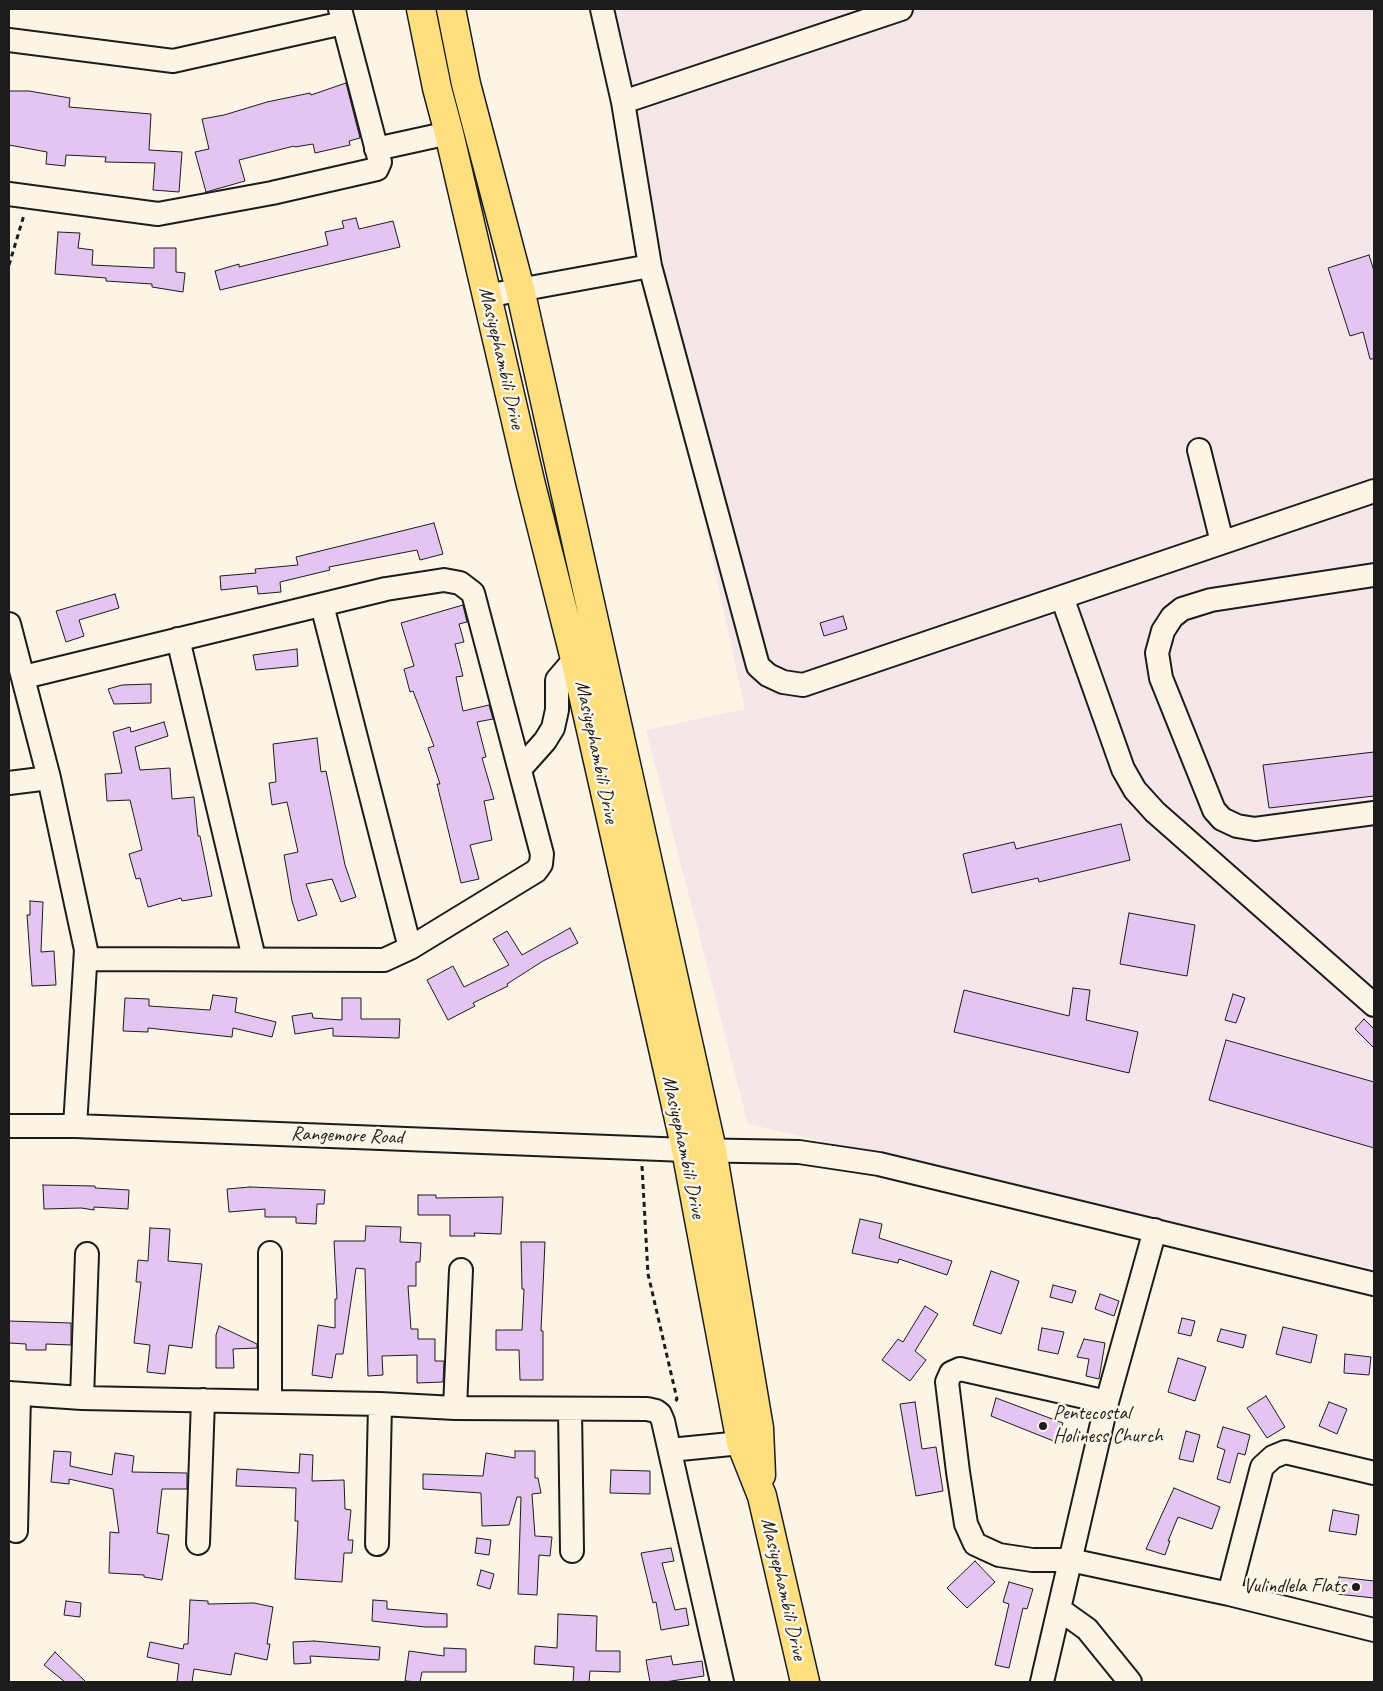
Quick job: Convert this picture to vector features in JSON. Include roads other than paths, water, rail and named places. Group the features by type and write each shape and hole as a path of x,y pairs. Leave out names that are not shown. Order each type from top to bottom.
{"main road":[{"name":"Masiyephambili Drive","path":"421,9 437,88 486,296 699,1150 741,1442 762,1496 805,1682"},
{"name":"Masiyephambili Drive","path":"451,9 466,84 520,289 699,1150 760,1428 762,1496"}],"street":[{"path":"602,9 623,102 650,266 758,666 768,675 783,682 803,686 1374,491"},
{"path":"623,102 901,9"},
{"path":"9,40 173,60 342,16 380,162 377,170 272,193 165,213 19,196"},
{"path":"376,149 449,133"},
{"path":"486,296 650,266"},
{"path":"1199,450 1222,542"},
{"path":"1374,575 1211,600 1182,610 1172,617 1164,631 1157,652 1161,678 1214,810 1222,818 1237,826 1255,829 1374,813"},
{"path":"24,678 386,589 454,580 470,589 473,593 542,854 539,868 410,948 393,957 375,962 254,958 86,959"},
{"path":"1062,597 1123,769 1135,790 1155,812 1374,1005"},
{"path":"322,605 410,948"},
{"path":"9,624 49,778 86,959 75,1126"},
{"path":"178,639 254,958"},
{"path":"520,769 545,741 553,728 557,710 557,680 575,659"},
{"path":"9,783 49,778"},
{"name":"Rangemore Road","path":"9,1126 75,1126 642,1148 799,1152 837,1156 1155,1230 1374,1284"},
{"path":"1042,1682 1107,1402 1155,1230"},
{"path":"270,1253 270,1401"},
{"path":"82,1398 87,1254"},
{"path":"455,1408 462,1270"},
{"path":"1107,1402 960,1369 951,1373 947,1382 966,1524 975,1544 999,1555 1024,1559 1070,1560 1230,1594 1374,1630"},
{"path":"16,1531 14,1394 82,1398 270,1401 455,1408 647,1409 660,1414 670,1450 722,1682"},
{"path":"198,1542 203,1400"},
{"path":"377,1544 380,1404"},
{"path":"570,1410 572,1551"},
{"path":"670,1450 741,1442"},
{"path":"1230,1594 1262,1467 1274,1457 1285,1452 1374,1473"},
{"path":"1059,1609 1087,1629 1130,1682"}],"place":[{"name":"Pentecostal Holiness Church","path":"1043,1426"},
{"name":"Vulindlela Flats","path":"1356,1587"}]}
